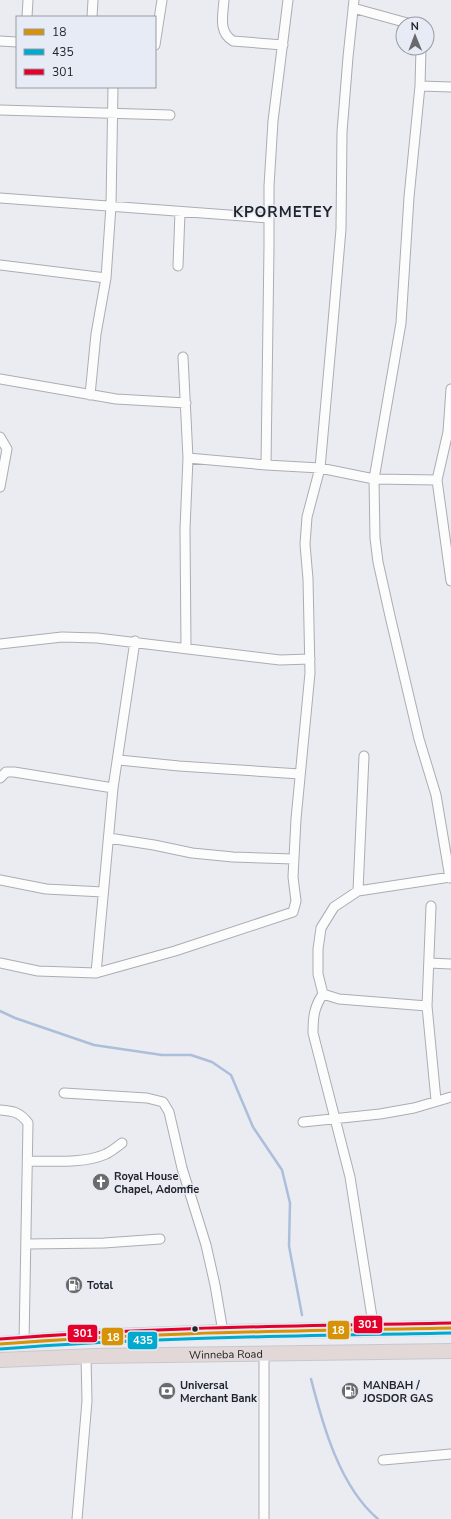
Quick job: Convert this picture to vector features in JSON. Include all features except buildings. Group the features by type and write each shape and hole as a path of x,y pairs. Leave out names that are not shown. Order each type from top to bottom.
{"highway":[{"name":"Winneba Road","path":"0,1344 90,1337 223,1332 451,1328"},
{"name":"Winneba Road","path":"0,1360 86,1356 451,1351"}],"street":[{"path":"28,0 28,16"},
{"path":"92,16 93,0"},
{"path":"156,39 162,0"},
{"path":"224,0 222,30 226,37 232,41 282,46"},
{"path":"266,465 268,218 273,121 288,0"},
{"path":"0,963 38,971 96,973 175,951 292,912 296,901 293,877 294,859 310,659 308,579 305,544 307,517 320,468 341,229 342,132 354,4 395,18"},
{"path":"0,41 16,42"},
{"path":"374,1330 350,1177 313,1033 313,1015 316,1004 323,994 318,974 318,949 321,928 334,907 358,891 450,878 436,795 419,739 378,562 375,538 374,479 401,323 409,197 420,86 421,56"},
{"path":"420,86 451,88"},
{"path":"90,395 96,334 106,278 111,206 111,113 113,88"},
{"path":"0,110 170,115"},
{"path":"0,198 268,218"},
{"path":"178,266 180,212"},
{"path":"0,265 106,278"},
{"path":"183,357 188,458 185,529 186,647"},
{"path":"0,379 116,399 186,403"},
{"path":"451,389 450,432 437,480 449,548 451,581"},
{"path":"0,437 8,449 0,488"},
{"path":"188,458 320,468 374,479 437,480"},
{"path":"0,644 62,637 135,641 186,647 213,653 280,660 310,659"},
{"path":"96,973 113,788 119,760 135,641"},
{"path":"358,891 364,756"},
{"path":"119,760 178,766 300,774"},
{"path":"0,778 6,772 14,772 113,788"},
{"path":"109,838 192,853 234,857 294,859"},
{"path":"0,880 46,888 103,892"},
{"path":"431,906 427,1006 436,1100"},
{"path":"429,963 451,964"},
{"path":"323,994 339,999 427,1006"},
{"path":"64,1093 147,1098 163,1102 169,1112 182,1168 206,1245 223,1332"},
{"path":"303,1122 387,1113 414,1108 436,1100 451,1097"},
{"path":"0,1110 15,1111 23,1116 28,1123 24,1343"},
{"path":"28,1161 77,1160 92,1158 107,1154 122,1143"},
{"path":"27,1244 104,1244 160,1239"},
{"path":"264,1353 264,1519"},
{"path":"77,1519 87,1401 86,1356"},
{"path":"383,1460 451,1454"}],"waterway":[{"path":"0,1011 15,1018 94,1045 162,1055 191,1055 212,1062 231,1075 253,1127 282,1170 290,1203 289,1246 302,1315"},
{"path":"311,1379 327,1436 343,1473 365,1506 378,1519"}],"transit line":[{"name":"301","path":"0,1339 169,1329 451,1323"},
{"name":"18","path":"0,1344 169,1334 451,1328"},
{"name":"435","path":"0,1349 169,1339 451,1333"}],"place":[{"name":"Royal House Chapel, Adomfie","path":"101,1182"},
{"name":"Total","path":"74,1285"},
{"name":"Universal Merchant Bank","path":"167,1391"},
{"name":"MANBAH / JOSDOR GAS","path":"350,1391"}],"district":[{"name":"KPORMETEY","path":"283,212"}]}
